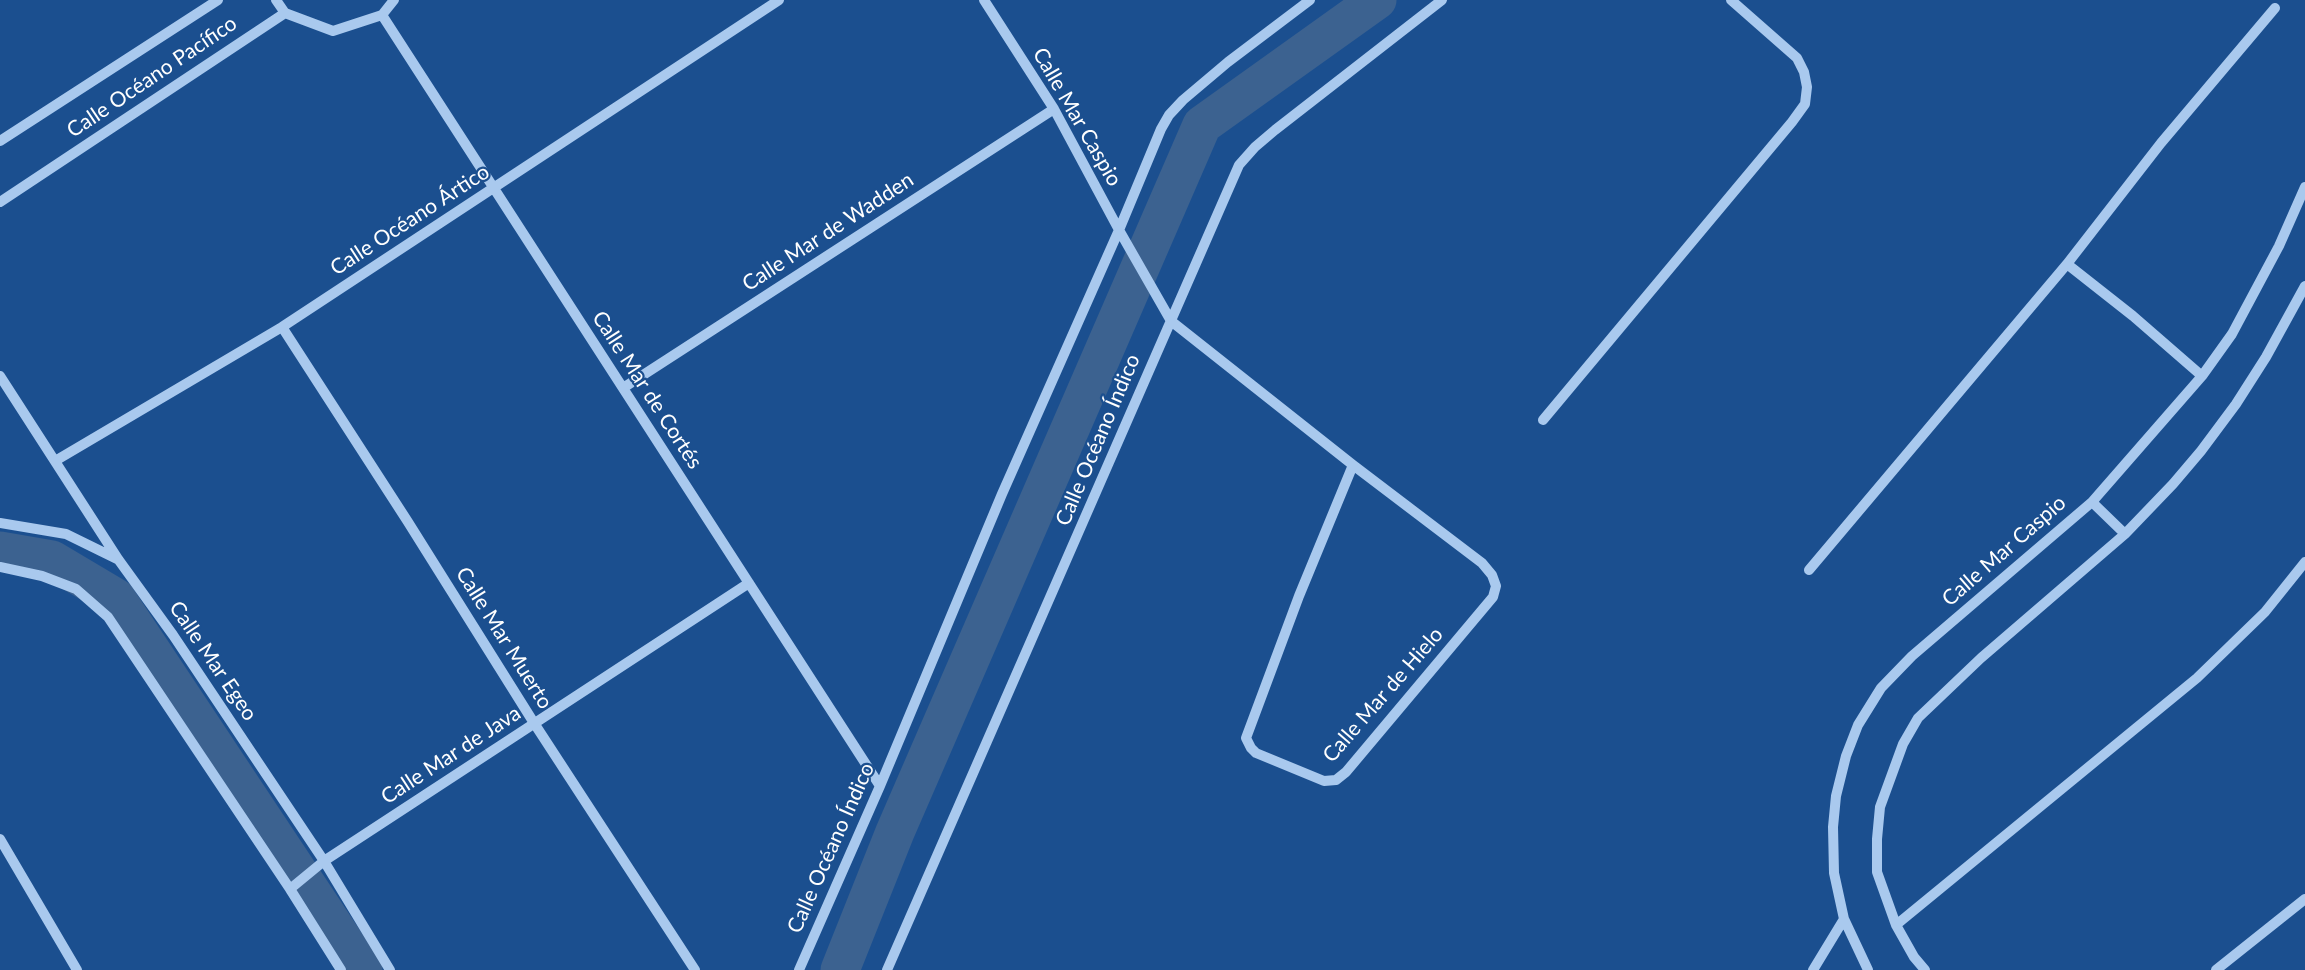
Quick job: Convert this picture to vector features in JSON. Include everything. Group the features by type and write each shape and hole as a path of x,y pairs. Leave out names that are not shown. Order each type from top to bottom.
{"street":[{"name":"Calle Océano Pacífico","path":"0,141 218,0"},
{"path":"276,0 285,13 333,31 382,15 393,0"},
{"name":"Calle Océano Ártico","path":"55,461 282,327 779,0"},
{"name":"Calle Mar Caspio","path":"984,0 1054,109 1168,316"},
{"name":"Calle Océano Índico","path":"799,970 880,786 997,505 1169,115 1221,68 1310,0"},
{"name":"Calle Océano Índico","path":"887,970 1168,316 1239,165 1275,130 1442,0"},
{"path":"1543,420 1805,104 1807,87 1804,72 1797,58 1731,0"},
{"path":"1809,570 2067,264 2162,143 2275,8"},
{"name":"Calle Océano Pacífico","path":"0,202 285,13"},
{"name":"Calle Mar de Cortés","path":"382,15 880,786"},
{"name":"Calle Mar de Wadden","path":"623,388 1054,109"},
{"name":"Calle Mar Caspio","path":"1868,970 1844,919 1834,873 1833,827 1836,796 1846,756 1858,725 1881,688 1912,656 2091,502 2202,376 2232,334 2278,246 2305,187"},
{"path":"2067,264 2133,316 2202,376"},
{"path":"1925,970 1914,957 1896,925 1877,872 1880,807 1903,744 1918,718 1981,658 2126,534 2173,484 2229,413 2266,357 2305,286"},
{"name":"Calle Mar de Hielo","path":"1168,316 1353,465 1482,563 1492,575 1496,586 1493,597 1346,772 1336,780 1324,781 1257,753 1251,748 1246,738 1299,596 1353,465"},
{"name":"Calle Mar Muerto","path":"282,327 534,723 695,970"},
{"name":"Calle Mar Egeo","path":"0,376 118,559 173,635 323,861 389,970"},
{"path":"2091,502 2126,534"},
{"path":"0,523 66,534 118,559"},
{"path":"1896,925 2197,678 2265,612 2305,562"},
{"path":"0,567 42,576 76,589 108,617 291,888 341,970"},
{"name":"Calle Mar de Java","path":"291,888 323,861 749,583"},
{"path":"0,840 77,970"},
{"path":"2216,970 2305,899"},
{"path":"1813,970 1844,919"}],"waterway":[{"path":"840,970 895,832 1202,125 1377,0"},
{"path":"0,551 52,560 116,598 363,970"}]}
